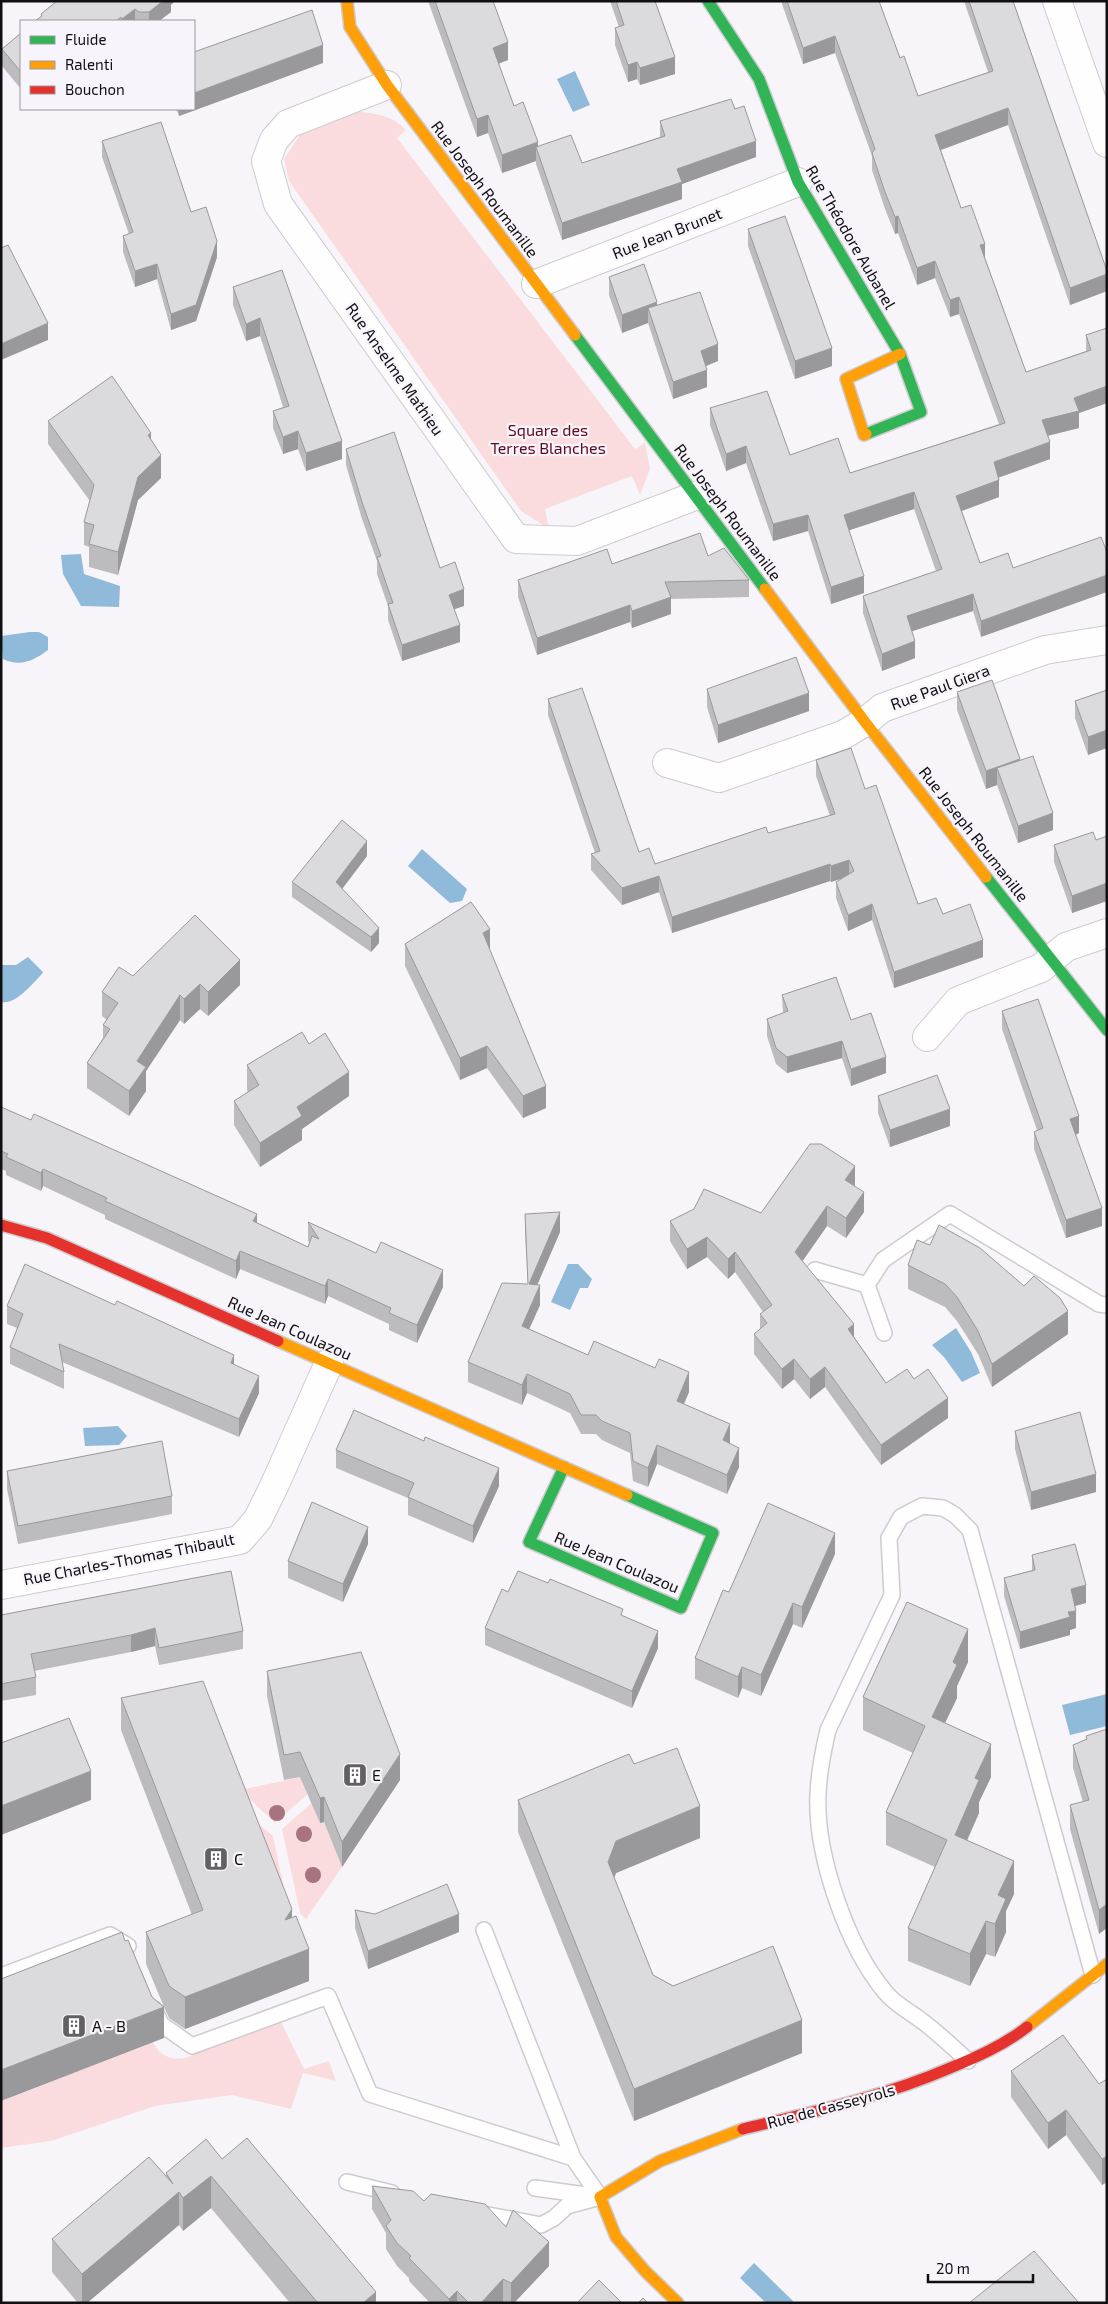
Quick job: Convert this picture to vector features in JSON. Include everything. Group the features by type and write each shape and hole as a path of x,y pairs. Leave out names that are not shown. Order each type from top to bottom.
{"street":[{"name":"Rue Joseph Roumanille","path":"347,1 350,27 387,86 865,722 1107,1030"},
{"name":"Rue Théodore Aubanel","path":"708,1 759,80 798,182 900,354 922,412 864,435 846,379 900,354"},
{"path":"1057,1 1107,143"},
{"name":"Rue Anselme Mathieu","path":"387,86 288,124 274,140 266,161 278,204 516,539 577,541 695,496"},
{"name":"Rue Jean Brunet","path":"536,284 798,182"},
{"name":"Rue Paul Giera","path":"667,763 719,778 843,735 865,722 882,708 1045,650 1107,640"},
{"path":"927,1038 958,1001 1041,968 1066,947 1107,933"},
{"name":"Rue Jean Coulazou","path":"1,1225 47,1238 328,1362 713,1533 681,1608 529,1542 564,1467"},
{"name":"Rue Charles-Thomas Thibault","path":"1,1585 240,1540 258,1519 328,1362"},
{"name":"Rue de Casseyrols","path":"600,2197 660,2161 734,2131 860,2101 923,2080 968,2061 1012,2039 1107,1964"},
{"path":"600,2197 616,2237 645,2271 678,2303"}],"lane":[{"path":"884,1333 868,1285 883,1260 950,1214 1099,1304 1107,1305"},
{"path":"815,1270 868,1285"},
{"path":"968,2061 939,2034 887,1995 861,1959 837,1900 823,1850 818,1795 822,1752 828,1730 892,1595 889,1538 901,1517 922,1506 943,1508 955,1515 970,1530 1093,1975"},
{"path":"484,1930 573,2158 600,2197"},
{"path":"1,1976 110,1935 127,1944 133,1958"},
{"path":"150,1998 160,2024 192,2046 328,1996 370,2094 573,2158"},
{"path":"347,2182 406,2196"},
{"path":"535,2188 600,2197"},
{"path":"464,2210 541,2225 554,2218 567,2206 600,2197"}],"green space":[{"name":"Square des Terres Blanches","path":"334,111 382,115 399,123 406,130 397,138 635,449 645,443 650,469 640,495 632,476 545,509 549,529 521,511 289,181 284,159 305,127"},
{"path":"301,1777 311,1791 275,1823 240,1790"},
{"path":"315,1800 320,1823 324,1822 342,1867 306,1919 300,1913 282,1829"},
{"path":"240,1808 273,1836 288,1908"},
{"path":"280,2020 304,2069 329,2061 336,2081 303,2073 291,2109 232,2095 155,2106 51,2141 1,2148 1,2101 153,2042 162,2054 170,2058 185,2058"}],"water":[{"path":"575,71 590,105 573,112 557,79"},
{"path":"81,554 84,574 120,586 119,607 81,606 63,574 61,555"},
{"path":"39,632 48,637 48,650 37,657 21,663 3,659 1,636"},
{"path":"422,849 467,889 462,901 450,903 408,866"},
{"path":"28,957 43,972 18,997 7,1002 1,1002 1,965 16,965"},
{"path":"568,1264 578,1264 592,1279 588,1288 580,1288 570,1310 551,1302"},
{"path":"956,1328 971,1352 980,1373 962,1382 944,1357 932,1345"},
{"path":"118,1426 127,1436 119,1445 85,1446 83,1428"},
{"path":"1107,1694 1107,1726 1070,1735 1062,1705"},
{"path":"754,2263 793,2301 791,2303 766,2303 740,2278"}],"building":[{"path":"57,1 163,1 149,12 139,12 135,9 122,19 121,17 117,20 36,20 42,16 41,14"},
{"path":"435,1 493,1 508,42 493,48 514,106 523,102 538,142 502,155 488,115 477,119"},
{"path":"616,1 655,1 675,57 640,68 637,62 628,65 615,28 624,25"},
{"path":"787,1 879,1 900,58 904,56 918,96 993,71 969,1 1013,1 1107,271 1107,274 1070,288 1008,108 935,135 961,208 971,205 985,244 980,245 1026,372 1091,350 1086,335 1107,328 1107,386 1074,398 1079,411 1042,420 1050,442 994,462 999,480 956,496 980,563 1008,553 1013,568 1101,537 1107,552 1107,575 981,621 973,594 907,616 915,641 882,654 863,596 942,569 914,492 844,515 864,576 831,587 808,515 773,524 746,446 726,454 710,408 767,391 790,455 838,438 850,473 1005,423 959,297 950,300 935,261 917,268 898,216 895,217 885,192 872,153 875,149 835,36 803,48"},
{"path":"312,10 323,45 195,93 195,52"},
{"path":"20,34 20,71 2,49"},
{"path":"731,99 735,109 744,106 756,141 677,169 682,182 562,223 536,147 571,135 582,163 665,136 660,121"},
{"path":"161,122 191,212 206,207 217,241 196,305 171,314 157,264 135,271 123,236 133,232 102,141"},
{"path":"785,216 832,348 795,361 748,229"},
{"path":"8,245 48,323 1,344 1,248"},
{"path":"644,264 657,302 622,315 609,277"},
{"path":"282,270 342,441 306,453 298,431 283,437 273,411 289,406 260,318 246,324 233,287"},
{"path":"700,292 718,344 701,351 707,370 673,382 648,308"},
{"path":"112,376 151,433 148,435 161,455 138,477 118,552 89,544 94,525 84,522 94,485 48,421"},
{"path":"394,432 440,568 455,562 464,589 449,595 460,625 402,645 388,604 393,603 377,557 381,556 346,449"},
{"path":"700,533 708,556 724,548 749,580 665,582 671,597 632,611 630,605 537,638 518,580 607,549 612,564"},
{"path":"796,657 809,693 718,725 707,689"},
{"path":"992,680 1020,759 986,771 957,692"},
{"path":"582,688 639,852 649,848 655,864 766,827 768,833 835,814 816,760 851,748 865,789 876,785 918,904 936,898 943,914 970,904 983,940 894,972 872,904 848,915 836,882 854,871 849,860 831,866 830,864 672,917 659,876 622,888 591,854 600,851 548,699"},
{"path":"1107,690 1107,730 1088,737 1075,701"},
{"path":"1033,756 1053,813 1018,826 997,768"},
{"path":"342,820 367,841 336,882 379,928 371,937 292,882"},
{"path":"1093,832 1096,840 1107,836 1107,883 1072,896 1054,845"},
{"path":"471,902 490,929 483,933 546,1086 523,1096 487,1046 460,1058 405,944"},
{"path":"195,915 240,960 208,992 200,984 184,999 180,995 137,1061 146,1067 129,1091 87,1063 110,1029 103,1025 118,1003 102,992 119,967 133,976"},
{"path":"836,977 851,1020 871,1013 886,1057 851,1069 842,1041 787,1057 776,1048 767,1019 788,1011 782,995"},
{"path":"1038,999 1079,1116 1070,1119 1102,1208 1066,1220 1034,1132 1043,1128 1002,1011"},
{"path":"302,1032 309,1044 325,1033 349,1072 297,1107 302,1116 260,1143 234,1101 259,1085 247,1065"},
{"path":"937,1075 950,1109 890,1130 878,1096"},
{"path":"1,1107 31,1120 34,1114 257,1214 253,1221 308,1247 312,1236 319,1239 308,1222 376,1253 381,1242 443,1270 417,1325 389,1313 391,1308 328,1279 325,1286 240,1251 236,1261 105,1201 107,1198 43,1169 41,1173 6,1157 8,1154 1,1151"},
{"path":"810,1144 821,1144 855,1166 845,1180 864,1192 846,1218 827,1206 795,1252 854,1324 848,1329 886,1383 907,1369 914,1379 928,1369 948,1398 881,1445 825,1367 810,1379 794,1359 782,1369 754,1334 767,1323 760,1314 772,1305 735,1252 728,1259 707,1237 687,1249 670,1221 694,1209 704,1189 761,1213"},
{"path":"560,1212 529,1284 540,1285 522,1326 588,1355 594,1341 655,1368 659,1359 689,1372 677,1401 730,1424 723,1440 739,1448 727,1475 657,1445 648,1468 633,1461 630,1433 602,1421 596,1415 581,1415 570,1394 527,1374 522,1385 468,1362 502,1283 528,1284 525,1214"},
{"path":"939,1225 980,1248 1024,1286 1034,1276 1060,1298 1068,1311 992,1364 978,1331 957,1297 945,1284 908,1265 917,1240 930,1245"},
{"path":"25,1264 115,1305 117,1301 234,1355 231,1363 259,1376 239,1419 59,1344 64,1372 10,1347 23,1314 7,1306"},
{"path":"354,1410 424,1441 425,1437 499,1468 473,1526 408,1497 414,1483 336,1450"},
{"path":"1080,1412 1096,1474 1031,1492 1015,1431"},
{"path":"162,1441 172,1496 18,1526 7,1471"},
{"path":"312,1502 368,1527 343,1584 288,1561"},
{"path":"768,1503 835,1533 802,1607 793,1603 761,1675 742,1667 738,1677 695,1658 723,1590 729,1592"},
{"path":"1075,1544 1086,1585 1071,1589 1076,1611 1068,1612 1070,1617 1020,1632 1004,1578 1035,1570 1032,1555"},
{"path":"231,1571 243,1631 159,1648 155,1628 131,1635 31,1654 36,1677 1,1684 1,1615"},
{"path":"518,1571 548,1583 550,1579 623,1609 621,1615 658,1631 632,1691 485,1628 502,1589 508,1592"},
{"path":"907,1602 968,1629 953,1662 957,1665 932,1717 991,1744 975,1778 979,1780 955,1835 1014,1861 998,1895 1006,1899 995,1924 986,1921 970,1954 908,1928 947,1840 886,1812 925,1726 863,1697"},
{"name":"E","path":"361,1652 400,1754 342,1842 324,1797 320,1798 300,1752 284,1755 267,1671"},
{"name":"C","path":"203,1681 292,1909 285,1920 296,1916 309,1949 185,1997 169,1986 146,1932 203,1910 121,1698"},
{"path":"69,1718 91,1771 1,1806 1,1743"},
{"path":"1107,1729 1107,1904 1099,1910 1070,1805 1089,1800 1073,1745 1087,1739 1086,1736"},
{"path":"677,1748 700,1806 616,1841 608,1862 653,1975 673,1986 773,1946 802,2020 634,2089 518,1800 629,1754 634,1764"},
{"path":"447,1884 459,1914 368,1951 355,1910 375,1914"},
{"name":"A - B","path":"122,1932 125,1941 128,1940 152,1997 164,2007 1,2070 1,1979"},
{"path":"1063,2035 1099,2084 1107,2079 1107,2156 1102,2159 1066,2110 1048,2123 1011,2071"},
{"path":"247,2138 376,2292 363,2303 318,2303 211,2176 183,2198 179,2192 82,2274 52,2239 149,2157 173,2184 166,2173 206,2139 222,2159"},
{"path":"372,2186 413,2191 424,2201 431,2194 485,2204 506,2227 513,2210 549,2242 511,2283 503,2279 481,2303 469,2303 457,2291 449,2299 397,2243 386,2226 391,2220"},
{"path":"1034,2251 1079,2303 969,2303"},
{"path":"599,2280 622,2303 577,2303"},
{"path":"643,2298 648,2303 638,2303"}],"traffic: fast":[{"path":"708,1 759,79 798,182 900,354 921,412 866,434"},
{"path":"575,335 765,589"},
{"path":"986,877 1107,1030"},
{"path":"564,1467 529,1542 681,1608 713,1533 627,1495"}],"traffic: slow":[{"path":"347,1 350,27 387,85 575,335"},
{"path":"866,434 864,435 846,379 900,354"},
{"path":"765,589 865,722 986,877"},
{"path":"278,1341 627,1495"},
{"path":"1027,2027 1107,1964"},
{"path":"678,2303 645,2271 616,2237 600,2197 660,2161 743,2129"}],"traffic: jam":[{"path":"1,1225 47,1238 278,1341"},
{"path":"743,2129 874,2096 925,2078 990,2050 1027,2027"}],"place":[{"name":"E","path":"355,1775"},
{"name":"C","path":"216,1859"},
{"name":"A - B","path":"74,2026"}]}
